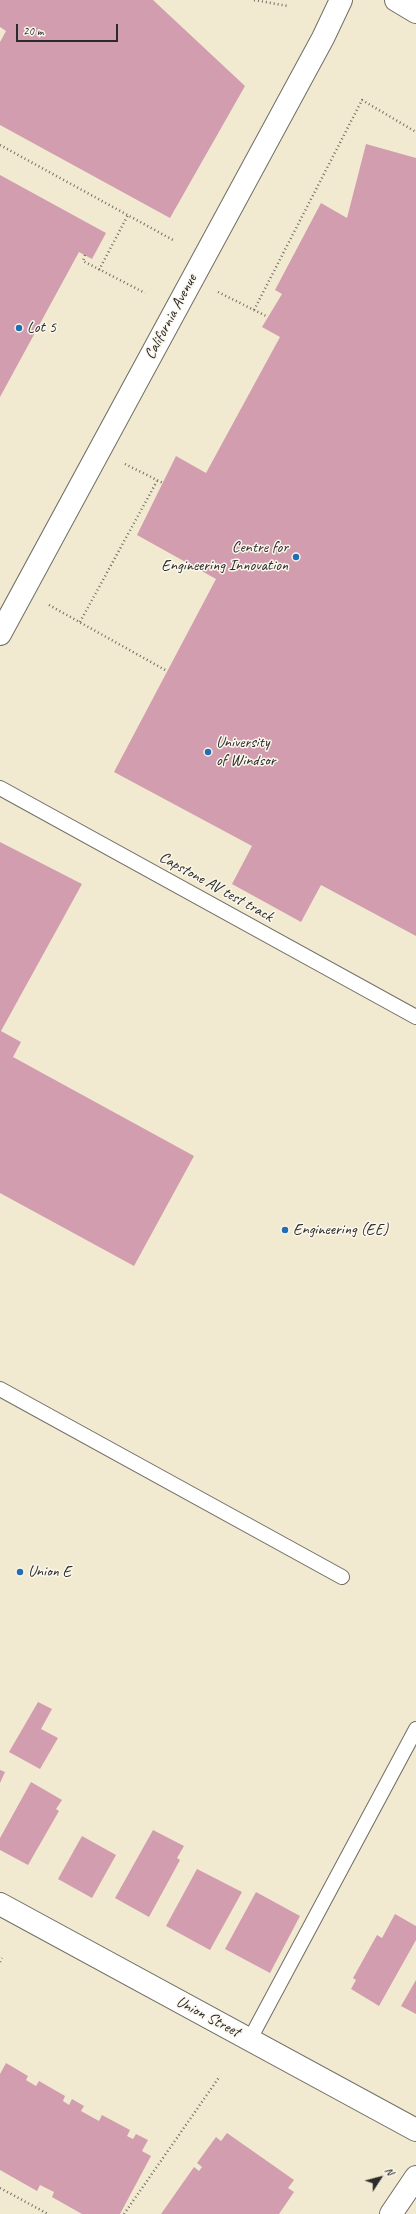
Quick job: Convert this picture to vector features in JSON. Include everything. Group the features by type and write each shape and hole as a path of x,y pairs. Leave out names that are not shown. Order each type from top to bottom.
{"street":[{"name":"California Avenue","path":"0,633 323,38 341,0"},
{"path":"396,0 416,12"},
{"name":"Union Street","path":"0,1904 416,2130"},
{"path":"391,2214 416,2177"}],"lane":[{"name":"Capstone AV test track","path":"0,788 416,1017"},
{"path":"0,1389 342,1577"},
{"path":"250,2039 416,1729"}],"path":[{"path":"254,0 288,6"},
{"path":"254,310 362,100 416,132"},
{"path":"0,145 173,240"},
{"path":"99,270 128,215"},
{"path":"85,255 83,261 144,293"},
{"path":"215,291 268,317"},
{"path":"123,463 163,483"},
{"path":"80,622 157,480"},
{"path":"47,604 167,671"},
{"path":"0,1962 2,1958"},
{"path":"124,2214 220,2076"},
{"path":"0,2188 48,2214"}],"building":[{"path":"0,0 153,0 245,86 170,218 0,125 0,42 6,31 0,27"},
{"name":"Centre for Engineering Innovation","path":"366,144 416,158 416,936 321,885 301,922 232,884 252,846 114,772 216,579 137,535 176,456 206,473 280,337 262,327 282,294 275,290 321,203 347,218"},
{"name":"Lot 5","path":"0,175 106,233 92,259 79,252 0,397"},
{"path":"0,842 82,884 1,1031 21,1042 13,1057 194,1156 134,1266 0,1193"},
{"path":"38,1702 52,1709 41,1729 58,1738 40,1769 9,1752"},
{"path":"0,1770 5,1772 0,1783"},
{"path":"31,1782 62,1800 56,1809 59,1811 28,1865 0,1850 0,1838"},
{"path":"153,1830 184,1846 177,1858 180,1860 149,1917 115,1898"},
{"path":"82,1836 116,1855 92,1898 58,1879"},
{"path":"197,1869 242,1892 210,1950 166,1926"},
{"path":"256,1892 300,1916 270,1973 225,1949"},
{"path":"395,1914 416,1926 416,1940 379,2006 351,1989 356,1980 353,1978 377,1935 382,1938"},
{"path":"416,1980 416,2014 401,2006"},
{"path":"6,2063 28,2076 26,2080 36,2086 39,2081 65,2096 63,2101 69,2105 72,2099 84,2106 81,2111 99,2121 102,2115 130,2130 127,2136 133,2139 136,2134 148,2140 142,2151 151,2156 120,2214 82,2214 52,2197 54,2192 40,2185 37,2191 0,2170 0,2074"},
{"path":"227,2133 294,2180 288,2188 294,2192 279,2214 161,2214 194,2167 199,2171 202,2167 197,2163 216,2137 221,2141"}],"place":[{"name":"Lot 5","path":"19,328"},
{"name":"Centre for Engineering Innovation","path":"296,557"},
{"name":"University of Windsor","path":"208,752"},
{"name":"Engineering (EE)","path":"285,1230"},
{"name":"Union E","path":"20,1572"}]}
